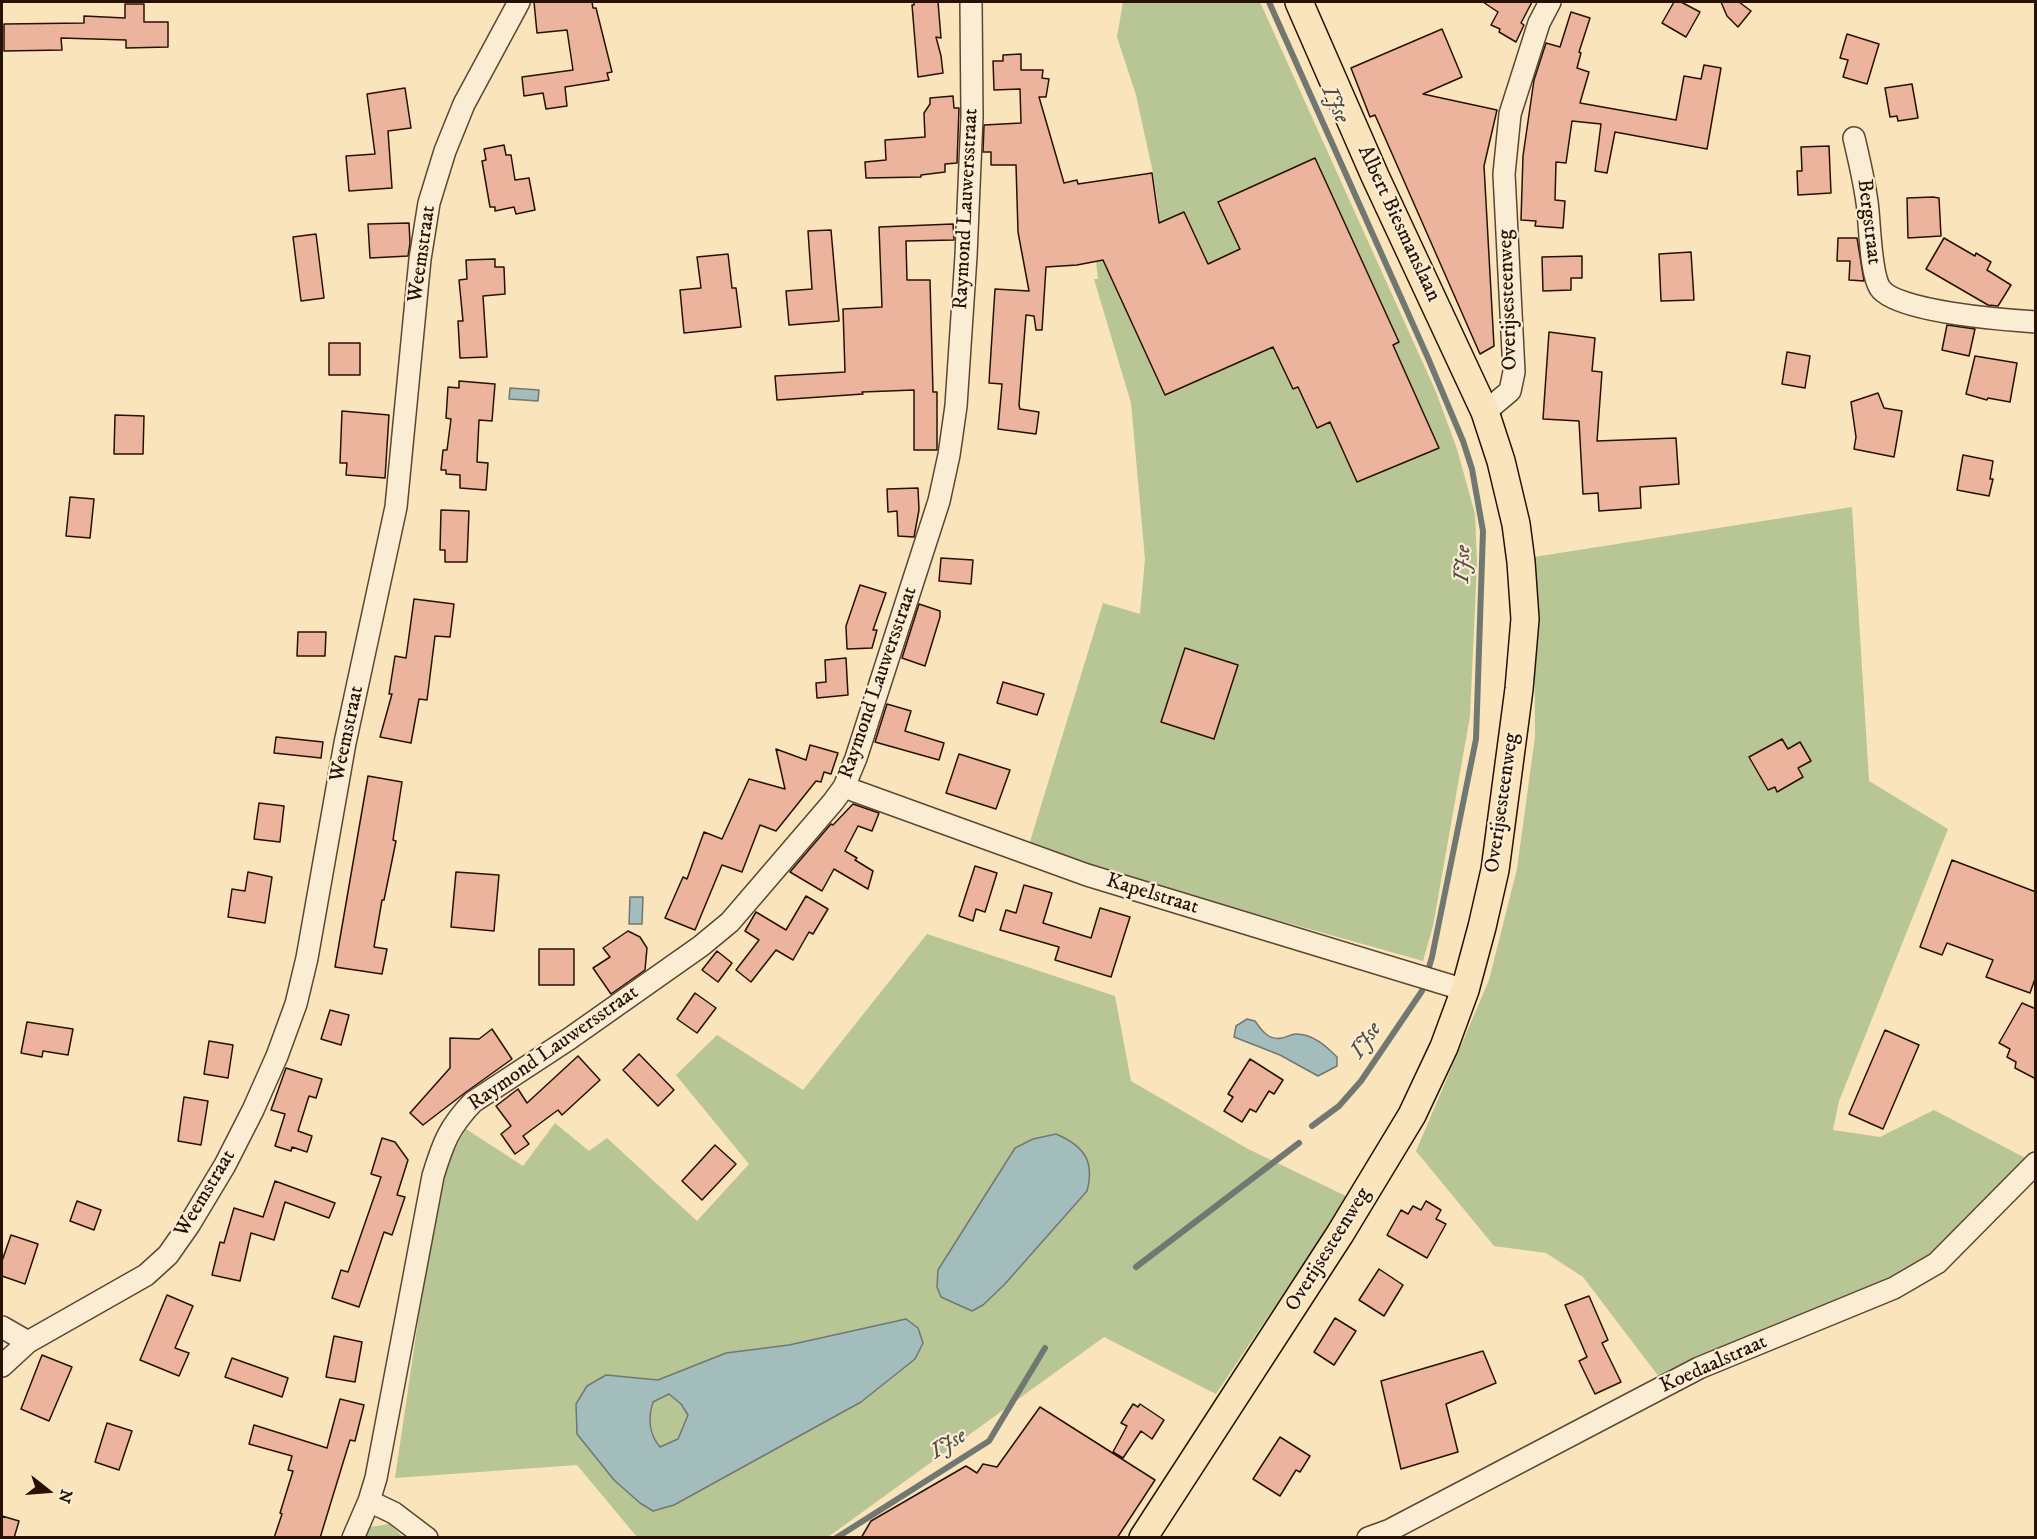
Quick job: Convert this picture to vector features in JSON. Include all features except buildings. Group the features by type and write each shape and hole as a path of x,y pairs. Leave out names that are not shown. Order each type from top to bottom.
{"main road":[{"name":"Albert Biesmanslaan","path":"1299,2 1375,176 1485,412"},
{"name":"Overijsesteenweg","path":"1143,1538 1340,1234 1412,1115 1444,1047 1453,986 1482,927 1495,870 1520,689 1525,619 1516,524 1501,460 1485,412"}],"street":[{"name":"Weemstraat","path":"2,1366 28,1342 146,1275 168,1255 225,1165 256,1103 297,1004 347,736 396,507 420,259 429,203 445,151 464,104 519,2"},
{"name":"Raymond Lauwersstraat","path":"353,1538 376,1478 433,1176 443,1142 458,1118 473,1102 673,968 722,928 793,850 844,787 862,740 939,501 949,455 956,406 966,256 972,117 971,2"},
{"name":"Overijsesteenweg","path":"1485,412 1510,392 1514,372 1504,174 1510,114 1539,23 1550,2"},
{"name":"Bergstraat","path":"1854,138 1867,198 1875,275 1880,290 1900,302 1954,313 2036,322"},
{"name":"Kapelstraat","path":"844,787 1087,875 1453,986"},
{"name":"Koedaalstraat","path":"1368,1538 1390,1530 1699,1368 1894,1288 1937,1263 2036,1163"},
{"path":"2,1327 28,1342"},
{"path":"369,1501 394,1513 427,1538"}],"green space":[{"path":"1123,2 1260,2 1436,392 1457,449 1475,514 1477,563 1470,716 1433,926 1423,961 1167,889 1029,845 1103,603 1140,614 1145,559 1131,403 1094,279 1098,279 1092,225 1159,212 1136,95 1117,37"},
{"path":"1852,507 1869,781 1948,829 1839,1101 1833,1130 1880,1137 1934,1110 2031,1161 1937,1268 1669,1390 1583,1277 1546,1253 1494,1246 1416,1151 1489,980 1517,869 1535,737 1534,557"},
{"path":"927,934 1115,996 1131,1081 1248,1149 1348,1197 1216,1394 1104,1337 828,1537 637,1537 577,1465 395,1478 439,1178 466,1129 523,1166 555,1123 589,1151 607,1138 697,1221 749,1164 676,1075 717,1035 803,1090","holes":["972,1217 941,1297 938,1270","789,1345 861,1402 674,1505 653,1511 606,1375 658,1380 726,1353"]},
{"path":"669,1394 681,1404 688,1414 678,1439 660,1447 652,1431 653,1402"},
{"path":"389,1524 403,1537 364,1538 370,1527"}],"water":[{"path":"510,388 539,390 538,401 509,399"},
{"path":"630,897 643,897 642,924 629,924"},
{"path":"1247,1019 1255,1021 1273,1038 1296,1034 1314,1038 1337,1057 1337,1066 1318,1076 1280,1055 1234,1037 1236,1026"},
{"path":"1056,1134 1074,1144 1085,1156 1089,1171 1087,1191 1004,1285 983,1305 972,1311 941,1297 937,1287 938,1270 1015,1148 1033,1139"},
{"path":"906,1319 918,1328 923,1343 915,1359 861,1402 674,1505 653,1511 640,1503 614,1480 577,1434 576,1404 587,1386 606,1375 658,1380 726,1353 789,1345","holes":["669,1394 681,1404 688,1415 678,1439 660,1447 650,1426 653,1402"]}],"waterway":[{"name":"IJse","path":"1269,2 1463,441 1472,469 1483,531 1476,739 1432,957 1422,991 1361,1081 1339,1106 1312,1126"},
{"name":"IJse","path":"1136,1267 1299,1143"},
{"name":"IJse","path":"836,1538 989,1441 1045,1348"}]}
